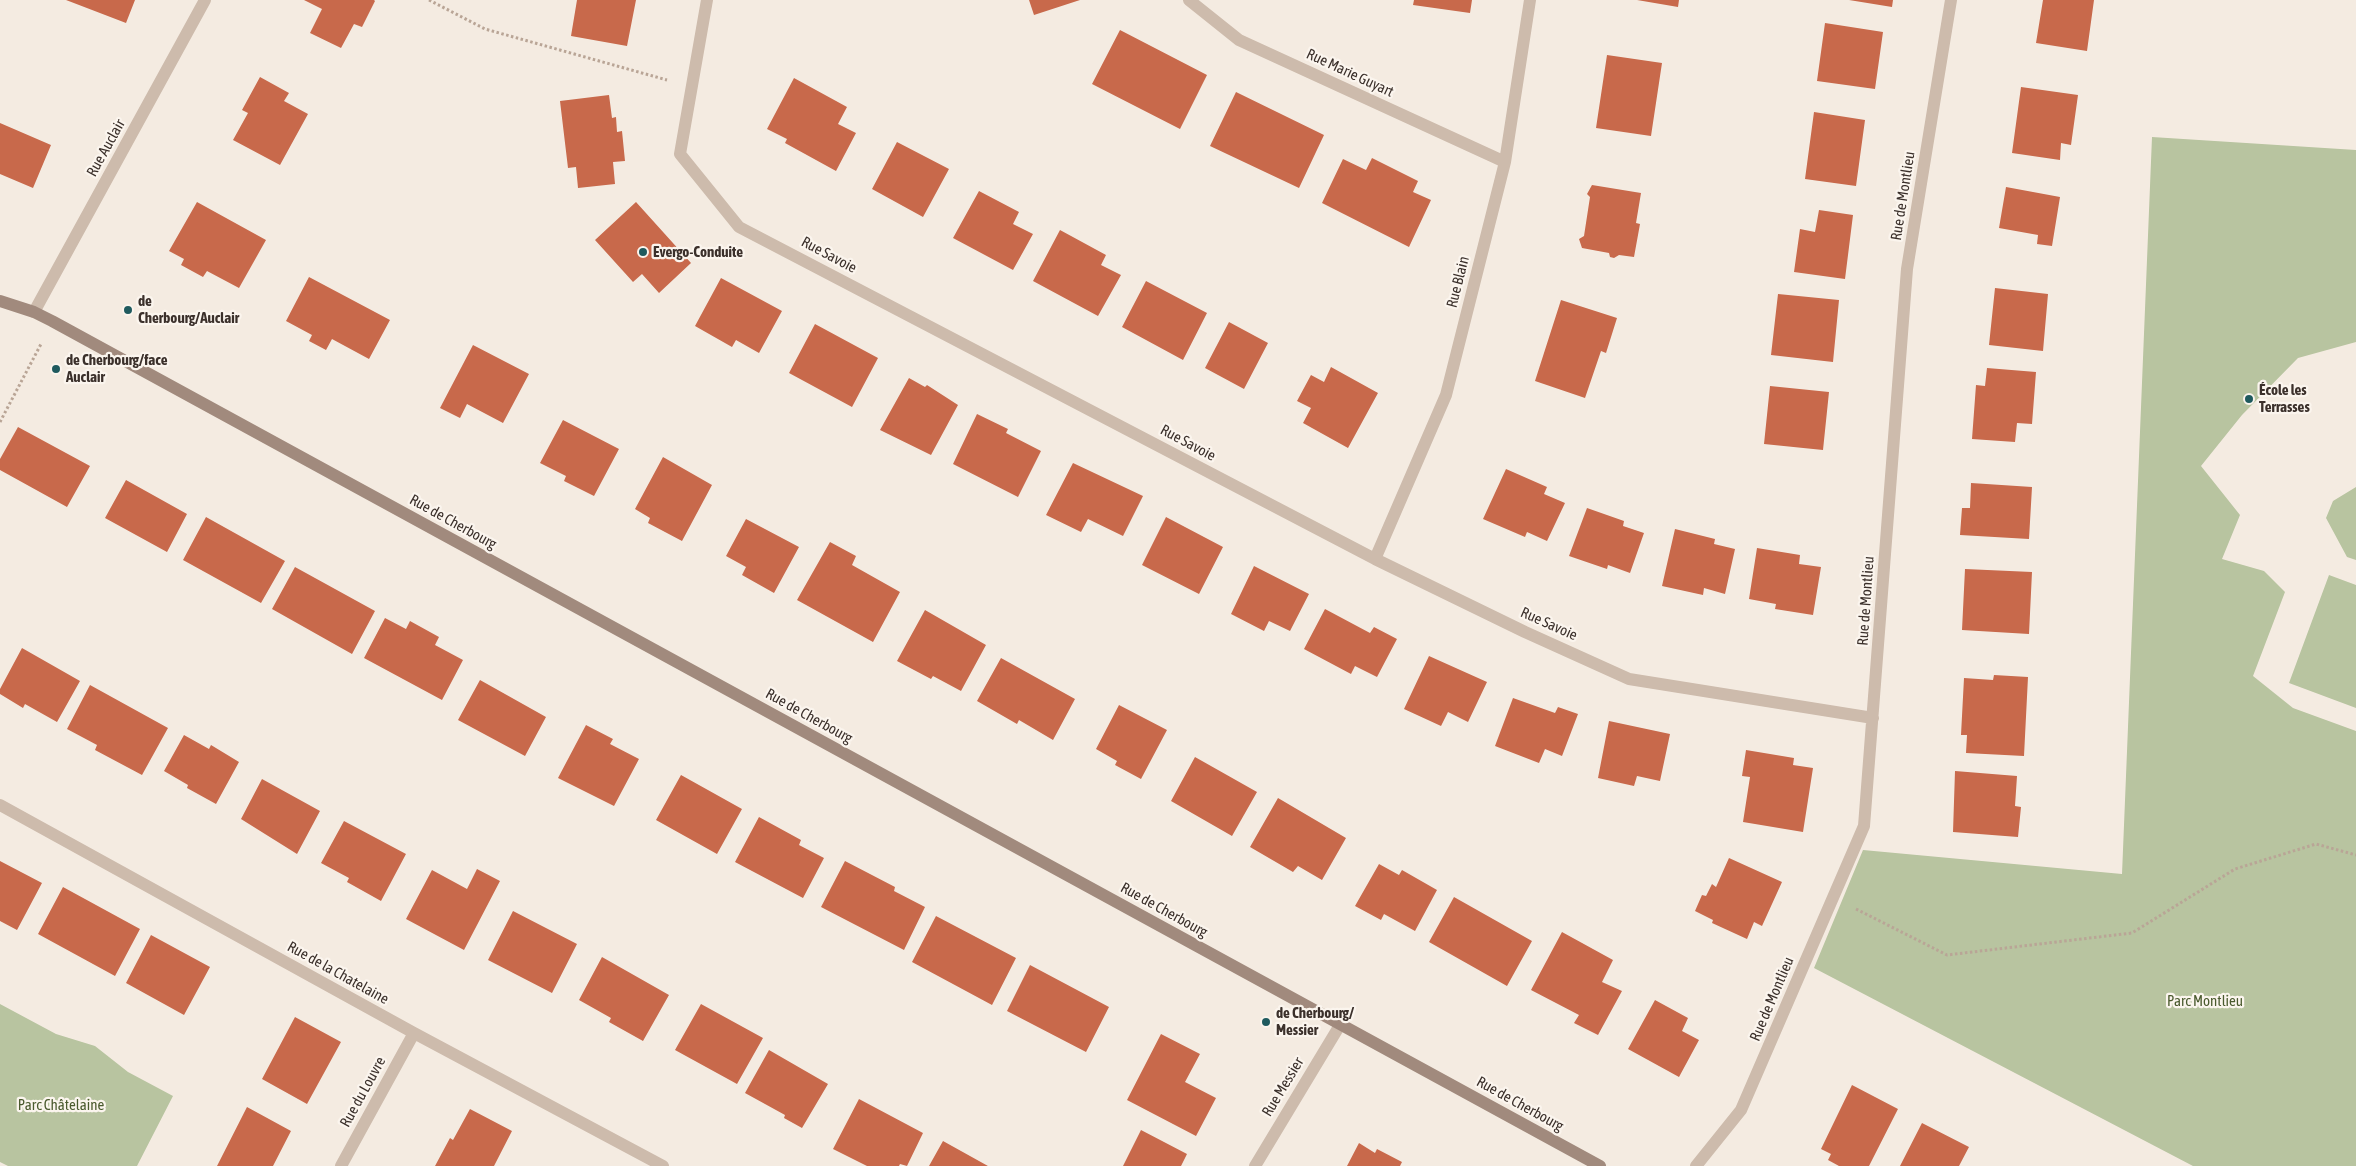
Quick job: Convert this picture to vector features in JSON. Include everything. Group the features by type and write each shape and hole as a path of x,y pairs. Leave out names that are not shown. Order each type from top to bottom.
{"street":[{"name":"Rue Auclair","path":"34,312 206,0"},
{"name":"Rue Savoie","path":"706,0 680,154 739,227 1375,559 1525,632 1630,678 1874,718"},
{"name":"Rue Marie Guyart","path":"1189,0 1238,40 1505,162"},
{"name":"Rue Blain","path":"1375,559 1446,395 1505,162 1530,0"},
{"name":"Rue de Montlieu","path":"1696,1166 1741,1110 1864,826 1874,718 1907,269 1950,0"},
{"name":"Rue de Cherbourg","path":"0,301 34,312 52,321 1600,1166"},
{"name":"Rue de la Chatelaine","path":"0,805 414,1033 663,1166"},
{"name":"Rue Messier","path":"1254,1166 1340,1025"},
{"name":"Rue du Louvre","path":"342,1166 414,1033"}],"path":[{"path":"429,0 485,29 692,87"},
{"path":"0,422 52,321"},
{"path":"1833,898 1947,955 2132,933 2234,869 2316,844 2356,855"}],"green space":[{"name":"Parc Montlieu","path":"2152,137 2356,150 2356,342 2298,358 2242,415 2201,466 2240,515 2222,559 2264,571 2285,592 2253,676 2293,708 2356,731 2356,1166 2193,1166 1814,968 1863,850 2122,874"},
{"path":"2356,487 2356,560 2347,557 2326,518 2333,501"},
{"path":"2329,575 2356,585 2356,708 2289,683"},
{"name":"Parc Châtelaine","path":"0,1004 56,1034 95,1046 128,1072 173,1096 137,1166 8,1166 0,1162"}],"building":[{"path":"66,0 135,0 126,23"},
{"path":"304,0 375,1 362,27 354,24 341,48 310,33 322,9"},
{"path":"577,0 636,0 627,46 571,36"},
{"path":"1029,0 1080,0 1034,15"},
{"path":"1414,0 1472,0 1470,13 1413,5"},
{"path":"1637,0 1679,0 1678,7"},
{"path":"1849,0 1893,0 1892,7"},
{"path":"2043,0 2094,0 2087,51 2036,43"},
{"path":"1825,23 1883,32 1875,89 1817,81"},
{"path":"1120,30 1207,75 1180,129 1092,84"},
{"path":"1607,55 1662,63 1651,136 1596,128"},
{"path":"260,77 289,93 284,101 308,114 280,165 233,140 248,113 242,110"},
{"path":"794,78 847,107 838,124 856,133 836,171 785,143 787,139 767,129"},
{"path":"2021,87 2078,95 2071,145 2061,143 2060,160 2012,153"},
{"path":"1236,92 1324,135 1299,188 1210,146"},
{"path":"609,95 612,118 616,117 617,132 622,131 625,161 613,162 615,184 578,188 576,167 568,168 560,101"},
{"path":"1814,112 1865,120 1856,186 1805,179"},
{"path":"0,123 51,145 33,188 0,174"},
{"path":"897,142 949,169 923,217 872,189"},
{"path":"1372,158 1418,181 1413,192 1431,200 1409,247 1322,203 1343,159 1366,170"},
{"path":"1592,185 1641,193 1636,223 1640,224 1634,257 1619,255 1614,258 1610,257 1609,253 1582,248 1579,239 1584,236 1590,197 1587,194"},
{"path":"2006,187 2060,197 2052,246 2037,244 2038,235 1999,228"},
{"path":"979,191 1019,212 1013,224 1033,234 1013,270 953,238"},
{"path":"197,202 266,240 239,288 207,271 203,277 181,265 184,259 169,251"},
{"name":"Evergo-Conduite","path":"636,202 691,263 659,293 642,274 633,282 595,240"},
{"path":"1819,210 1853,215 1845,279 1794,272 1800,229 1815,232"},
{"path":"1060,230 1106,255 1101,265 1121,275 1098,316 1033,281"},
{"path":"309,277 390,320 369,359 332,339 326,350 309,341 312,335 286,321"},
{"path":"721,278 782,311 759,353 736,340 732,347 695,326"},
{"path":"1146,281 1207,313 1183,360 1122,327"},
{"path":"1995,288 2048,294 2043,351 1989,345"},
{"path":"1778,294 1839,300 1833,362 1771,355"},
{"path":"1561,300 1617,318 1606,353 1601,351 1585,398 1535,381"},
{"path":"1229,322 1268,343 1244,389 1205,368"},
{"path":"815,324 878,358 852,407 789,373"},
{"path":"473,345 529,374 503,423 467,404 460,418 440,408"},
{"path":"1331,367 1378,393 1348,448 1303,423 1311,408 1297,401 1311,375 1324,382"},
{"path":"1987,368 2036,372 2032,424 2017,423 2015,442 1972,439 1976,385 1985,386"},
{"path":"909,378 925,387 927,385 958,405 931,455 880,430"},
{"path":"1770,386 1829,392 1823,450 1764,444"},
{"path":"977,414 1008,429 1006,433 1041,451 1018,497 953,464"},
{"path":"563,420 619,449 594,496 564,481 566,476 540,463"},
{"path":"18,427 90,466 67,507 0,470 0,459"},
{"path":"663,457 712,485 682,541 648,523 650,518 635,509"},
{"path":"1073,463 1143,496 1123,536 1088,519 1081,532 1046,515"},
{"path":"1506,469 1547,487 1544,494 1565,503 1547,541 1527,532 1525,537 1483,519"},
{"path":"126,480 187,514 167,552 105,518"},
{"path":"1971,483 2032,487 2029,539 1960,535 1962,508 1970,508"},
{"path":"1587,508 1624,521 1623,526 1644,533 1630,573 1608,565 1607,569 1569,556"},
{"path":"206,517 285,561 261,603 183,560"},
{"path":"1166,517 1223,547 1199,594 1142,565"},
{"path":"746,519 799,547 774,593 742,575 746,567 726,556"},
{"path":"1675,529 1715,539 1714,544 1735,549 1725,594 1704,588 1703,595 1662,586"},
{"path":"830,542 856,556 852,565 900,592 873,642 797,600"},
{"path":"1757,548 1800,555 1799,564 1821,567 1813,615 1775,609 1776,604 1749,599"},
{"path":"1254,566 1309,594 1290,631 1269,621 1264,631 1231,614"},
{"path":"295,567 375,611 352,654 272,609"},
{"path":"1965,569 2032,572 2029,634 1962,630"},
{"path":"1325,609 1370,633 1374,627 1397,639 1377,677 1355,666 1351,674 1304,649"},
{"path":"925,610 986,645 961,691 933,676 931,679 897,661"},
{"path":"385,618 406,629 410,621 439,637 435,645 463,660 442,700 364,658"},
{"path":"22,648 80,681 57,722 25,704 23,708 0,694 0,689"},
{"path":"1429,656 1487,682 1468,722 1448,712 1441,726 1404,709"},
{"path":"1001,658 1075,699 1053,740 1019,720 1017,724 977,701"},
{"path":"1994,675 2028,677 2024,756 1966,753 1967,735 1961,735 1964,678 1993,680"},
{"path":"480,680 546,717 525,756 458,720"},
{"path":"90,685 168,728 142,775 95,750 97,745 67,729"},
{"path":"1513,698 1555,713 1558,707 1578,714 1562,756 1545,749 1539,763 1495,746"},
{"path":"1119,705 1167,730 1141,779 1115,765 1117,761 1096,749"},
{"path":"1609,721 1670,734 1660,781 1637,776 1634,786 1598,778"},
{"path":"586,725 613,739 610,744 639,759 614,806 558,778"},
{"path":"184,735 209,749 211,745 239,762 216,804 187,788 188,785 164,771"},
{"path":"1746,750 1794,758 1793,765 1813,768 1803,832 1743,822 1750,777 1742,776"},
{"path":"1195,757 1257,792 1232,836 1171,801"},
{"path":"1955,771 2017,776 2015,806 2021,807 2018,837 1953,832"},
{"path":"681,775 742,809 717,854 656,820"},
{"path":"262,779 320,811 297,854 241,819"},
{"path":"1278,798 1346,838 1322,880 1298,866 1293,872 1250,847"},
{"path":"759,817 801,840 799,845 824,858 803,898 735,862"},
{"path":"344,821 406,854 381,901 347,882 349,878 321,863"},
{"path":"1729,858 1782,882 1762,926 1754,922 1747,939 1712,923 1713,920 1695,911 1702,895 1706,896 1712,884 1716,887"},
{"path":"0,861 42,883 17,930 0,921"},
{"path":"845,861 895,887 894,891 925,907 904,950 821,907"},
{"path":"1379,864 1399,875 1402,870 1437,890 1415,931 1384,914 1381,920 1355,906"},
{"path":"477,869 500,881 464,950 406,919 432,870 467,889"},
{"path":"63,887 140,929 115,976 38,934"},
{"path":"1454,897 1532,941 1507,986 1429,942"},
{"path":"513,911 577,944 552,993 488,960"},
{"path":"936,916 1016,958 992,1005 912,962"},
{"path":"1562,932 1613,960 1602,982 1622,991 1598,1035 1574,1023 1579,1015 1531,990"},
{"path":"151,935 210,967 184,1015 126,983"},
{"path":"602,957 669,995 643,1041 609,1022 611,1018 579,1000"},
{"path":"1030,965 1109,1007 1086,1052 1007,1011"},
{"path":"1655,1000 1688,1018 1682,1031 1699,1040 1679,1077 1628,1049"},
{"path":"701,1004 763,1038 737,1084 675,1050"},
{"path":"295,1017 341,1042 307,1104 262,1079"},
{"path":"1161,1034 1200,1054 1185,1082 1216,1098 1196,1136 1127,1100"},
{"path":"769,1050 828,1084 802,1128 784,1118 785,1115 745,1093"},
{"path":"1852,1085 1898,1109 1869,1166 1839,1166 1828,1160 1831,1154 1821,1149"},
{"path":"859,1099 923,1133 907,1166 900,1164 899,1166 867,1166 833,1149"},
{"path":"247,1107 291,1131 273,1166 217,1166"},
{"path":"470,1109 512,1131 494,1166 435,1166 450,1138 453,1140"},
{"path":"1922,1123 1969,1147 1959,1166 1900,1166"},
{"path":"1141,1130 1187,1154 1181,1166 1123,1166"},
{"path":"943,1141 988,1166 929,1166"},
{"path":"1359,1143 1375,1153 1377,1149 1402,1162 1400,1166 1347,1166"}],"place":[{"name":"Evergo-Conduite","path":"643,252"},
{"name":"de Cherbourg/Auclair","path":"128,310"},
{"name":"de Cherbourg/face Auclair","path":"56,369"},
{"name":"École les Terrasses","path":"2249,399"},
{"name":"de Cherbourg/ Messier","path":"1266,1022"}]}
